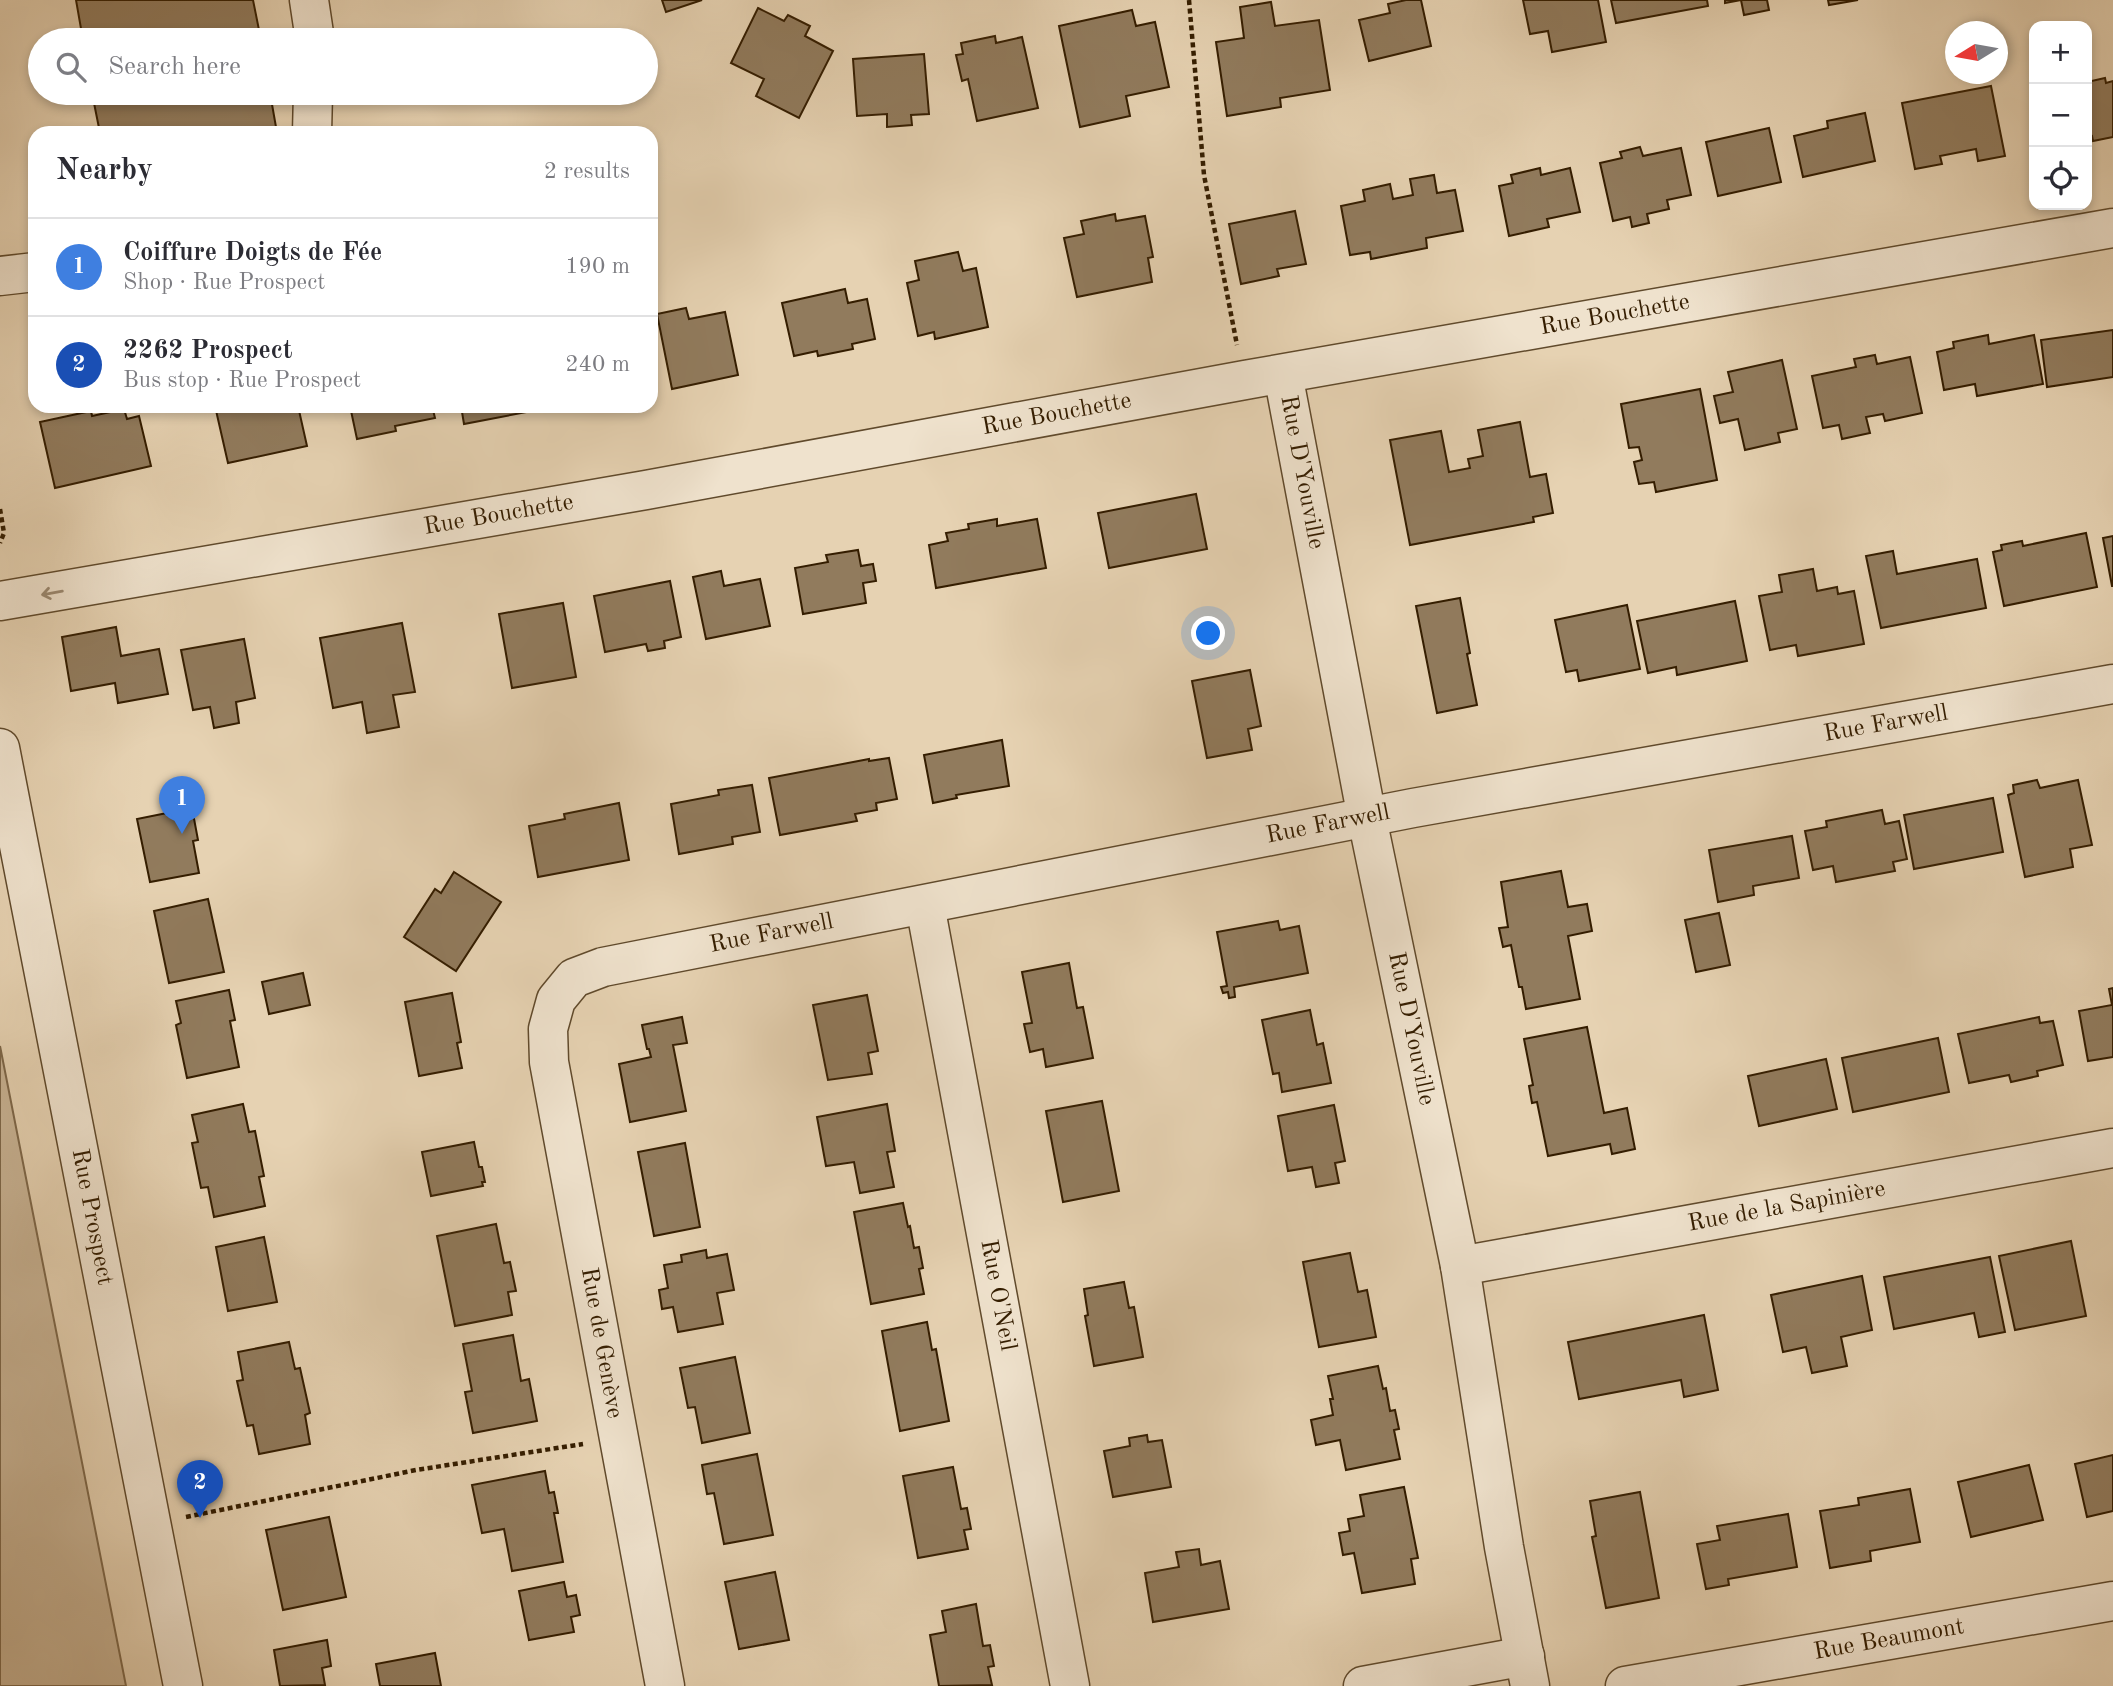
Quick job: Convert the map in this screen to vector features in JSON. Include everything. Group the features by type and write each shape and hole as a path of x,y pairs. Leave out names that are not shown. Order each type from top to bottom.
{"street":[{"path":"309,0 313,28"},
{"path":"312,126 313,105"},
{"name":"Rue Bouchette","path":"0,601 633,492 1245,380 2113,228"},
{"path":"0,276 28,273"},
{"name":"Rue D'Youville","path":"1283,374 1367,818 1460,1266 1504,1547 1528,1671"},
{"name":"Rue Farwell","path":"556,1000 574,978 603,967 1367,818 2113,684"},
{"name":"Rue Prospect","path":"0,748 183,1686"},
{"name":"Rue O'Neil","path":"925,905 1070,1686"},
{"name":"Rue de Genève","path":"556,1000 548,1029 549,1062 665,1686"},
{"name":"Rue de la Sapinière","path":"1460,1266 2113,1148"},
{"name":"Rue Beaumont","path":"1625,1686 2113,1601"},
{"path":"1363,1686 1528,1671"}],"path":[{"path":"1189,0 1204,175 1245,380"},
{"path":"0,509 4,533 0,543"},
{"path":"151,1524 416,1470 618,1438"}],"shaded area":[{"path":"0,1046 126,1686 0,1686"}],"building":[{"path":"76,0 253,0 259,28 81,28"},
{"path":"662,0 702,0 666,12"},
{"path":"1421,0 1431,46 1369,61 1359,20 1390,13 1388,4"},
{"path":"1523,0 1598,0 1606,42 1552,52 1548,31 1530,34"},
{"path":"1611,0 1707,0 1708,6 1616,23"},
{"path":"1741,0 1767,0 1769,10 1744,15"},
{"path":"1828,0 1858,0 1829,5"},
{"path":"1271,2 1275,26 1319,20 1330,90 1280,98 1281,107 1227,116 1216,42 1244,38 1240,7"},
{"path":"758,8 784,21 788,15 810,26 805,36 833,51 799,118 756,96 764,79 731,63"},
{"path":"1132,10 1136,26 1155,22 1169,87 1126,96 1130,116 1080,127 1059,26"},
{"path":"995,36 996,43 1022,37 1038,108 977,121 968,79 962,81 956,55 963,54 961,43"},
{"path":"924,54 929,114 911,115 912,125 887,127 887,114 857,116 853,59"},
{"path":"2105,78 2106,83 2113,81 2113,137 2093,141 2092,136 2092,81"},
{"path":"1991,86 2005,156 1978,161 1976,149 1940,156 1942,164 1915,169 1902,103"},
{"path":"94,105 272,105 276,126 99,126"},
{"path":"1865,113 1875,161 1803,177 1794,136 1828,128 1827,121"},
{"path":"1769,128 1781,182 1718,196 1706,142"},
{"path":"1640,147 1643,156 1681,148 1691,195 1667,200 1669,209 1647,214 1649,223 1632,227 1630,217 1613,221 1600,163 1622,158 1620,152"},
{"path":"1540,168 1541,175 1570,168 1580,212 1547,219 1549,227 1509,236 1499,186 1513,183 1511,175"},
{"path":"1434,175 1437,193 1455,190 1463,231 1426,238 1427,248 1371,259 1370,252 1350,255 1341,206 1365,201 1363,190 1390,184 1393,199 1413,195 1410,179"},
{"path":"1295,211 1306,264 1277,269 1279,276 1241,284 1229,224"},
{"path":"1115,214 1116,221 1145,216 1153,257 1148,258 1152,282 1077,297 1064,238 1084,234 1081,221"},
{"path":"958,252 963,271 976,268 988,327 935,339 934,332 918,336 907,283 919,280 915,261"},
{"path":"845,289 848,303 867,299 875,339 852,344 853,349 818,356 817,351 794,356 782,303"},
{"path":"686,308 689,319 725,312 738,375 672,389 658,314"},
{"path":"2113,330 2113,377 2047,387 2041,340"},
{"path":"1988,335 1989,344 2034,335 2043,384 1977,396 1975,384 1944,390 1937,352 1954,348 1953,342"},
{"path":"1875,355 1877,364 1910,357 1922,413 1885,421 1883,414 1866,417 1870,433 1842,439 1839,425 1823,428 1812,376 1856,367 1854,359"},
{"path":"1782,360 1797,429 1778,433 1780,442 1745,450 1738,419 1720,423 1714,396 1733,392 1728,372"},
{"path":"1700,389 1717,480 1656,492 1654,482 1639,484 1634,462 1642,460 1639,447 1629,448 1621,404"},
{"path":"82,413 91,413 92,416 125,413 127,419 139,416 151,466 55,488 40,422"},
{"path":"217,413 300,413 307,446 228,463"},
{"path":"351,413 434,413 435,418 395,426 396,431 357,439"},
{"path":"462,413 522,413 464,424"},
{"path":"1520,422 1530,477 1546,474 1553,513 1533,517 1534,522 1410,545 1390,440 1441,431 1449,472 1470,468 1468,459 1483,456 1478,430"},
{"path":"1196,494 1207,549 1109,568 1098,513"},
{"path":"997,519 997,526 1037,519 1046,568 936,588 929,545 948,541 946,533 969,529 968,524"},
{"path":"2086,533 2097,587 2004,606 1993,552 2002,550 2001,545 2022,541 2023,546"},
{"path":"2113,536 2113,586 2112,586 2103,538"},
{"path":"858,550 861,566 873,564 876,581 863,583 866,603 803,614 795,568 828,562 826,555"},
{"path":"1893,551 1897,574 1977,559 1986,608 1881,628 1866,556"},
{"path":"1813,569 1817,591 1837,587 1838,594 1854,591 1864,644 1798,656 1796,645 1770,650 1759,596 1782,592 1779,575"},
{"path":"721,571 724,586 760,579 770,626 706,639 693,577"},
{"path":"670,581 681,637 664,641 665,648 648,651 646,644 605,652 594,596"},
{"path":"1460,598 1477,705 1437,713 1416,606"},
{"path":"1735,601 1747,661 1677,675 1676,667 1648,673 1637,621"},
{"path":"563,603 576,677 512,688 499,614"},
{"path":"1627,605 1640,669 1579,681 1577,670 1566,672 1555,620"},
{"path":"402,623 415,692 393,695 399,727 367,733 362,702 333,708 320,638"},
{"path":"116,627 121,656 159,649 168,694 118,703 115,683 71,691 62,637"},
{"path":"244,639 255,698 236,702 239,723 214,728 210,707 193,710 181,650"},
{"path":"1250,670 1261,726 1248,729 1252,750 1207,758 1192,681"},
{"path":"1002,740 1009,786 956,795 957,798 933,803 924,755"},
{"path":"889,758 897,799 876,803 877,810 855,814 857,821 780,835 769,778 869,759"},
{"path":"2037,780 2040,788 2078,780 2092,845 2070,849 2073,867 2025,877 2008,795 2014,793 2013,785"},
{"path":"752,785 760,832 732,837 733,844 679,854 671,804 719,795 718,790"},
{"path":"1993,798 2003,852 1914,869 1904,815"},
{"path":"619,803 629,860 538,877 529,826 565,819 564,814"},
{"path":"192,808 198,840 193,841 199,873 150,882 137,819"},
{"path":"1882,810 1885,824 1899,821 1907,859 1893,862 1895,871 1836,882 1833,866 1813,870 1805,831 1827,827 1826,821"},
{"path":"1792,836 1799,878 1753,886 1754,895 1718,902 1709,850"},
{"path":"1561,871 1568,907 1587,904 1592,931 1568,936 1580,999 1526,1009 1511,945 1503,947 1499,928 1508,927 1501,882"},
{"path":"454,872 501,902 456,971 404,937 435,889 441,893"},
{"path":"208,899 224,972 169,983 154,911"},
{"path":"1719,913 1730,965 1696,972 1685,920"},
{"path":"1278,921 1280,930 1299,926 1308,973 1234,987 1235,997 1229,998 1228,992 1223,993 1221,987 1227,986 1217,932"},
{"path":"1069,963 1077,1008 1083,1007 1093,1058 1046,1067 1043,1049 1030,1052 1024,1024 1032,1023 1022,972"},
{"path":"303,973 310,1005 269,1014 262,982"},
{"path":"2113,988 2113,1057 2088,1061 2079,1011 2112,1005 2109,989"},
{"path":"229,990 235,1020 230,1021 239,1067 187,1078 176,1025 181,1023 176,1001"},
{"path":"452,993 461,1042 457,1043 462,1068 419,1076 405,1002"},
{"path":"867,995 878,1051 868,1053 872,1074 828,1080 813,1005"},
{"path":"1310,1010 1317,1045 1323,1043 1331,1083 1282,1092 1279,1073 1273,1074 1262,1020"},
{"path":"682,1017 687,1043 673,1045 686,1111 630,1122 619,1064 651,1057 642,1025"},
{"path":"2039,1017 2040,1023 2053,1021 2063,1065 2037,1071 2038,1076 2011,1082 2009,1075 1969,1083 1958,1034"},
{"path":"1587,1027 1604,1113 1627,1108 1635,1149 1612,1154 1610,1144 1548,1156 1537,1102 1532,1103 1529,1086 1533,1085 1524,1039"},
{"path":"1938,1038 1949,1092 1853,1112 1842,1058"},
{"path":"1826,1059 1837,1109 1759,1126 1748,1076"},
{"path":"1102,1101 1119,1191 1063,1202 1046,1111"},
{"path":"243,1104 249,1132 255,1131 264,1176 259,1177 265,1206 214,1217 208,1187 201,1188 192,1143 198,1142 192,1115"},
{"path":"887,1104 895,1151 887,1152 894,1187 860,1193 854,1162 826,1166 817,1117"},
{"path":"1334,1105 1345,1161 1335,1163 1339,1183 1316,1187 1312,1167 1288,1171 1278,1116"},
{"path":"474,1142 479,1167 482,1167 485,1182 482,1182 483,1186 431,1196 422,1152"},
{"path":"685,1143 700,1227 654,1236 638,1152"},
{"path":"903,1203 914,1248 919,1247 923,1268 919,1269 924,1294 871,1304 854,1212"},
{"path":"496,1224 504,1263 510,1262 516,1291 508,1292 512,1315 455,1326 437,1236"},
{"path":"264,1237 277,1302 228,1311 216,1247"},
{"path":"2071,1241 2086,1316 2015,1330 1999,1256"},
{"path":"706,1250 707,1258 727,1254 734,1290 717,1293 723,1324 678,1332 673,1307 662,1309 659,1290 668,1288 664,1265 682,1262 681,1255"},
{"path":"1350,1253 1358,1292 1367,1290 1376,1337 1319,1347 1303,1262"},
{"path":"1990,1257 2005,1332 1979,1337 1974,1313 1894,1329 1884,1277"},
{"path":"1862,1276 1872,1330 1841,1337 1847,1366 1812,1373 1806,1347 1783,1352 1771,1295"},
{"path":"1124,1282 1129,1308 1134,1307 1143,1357 1094,1366 1085,1316 1088,1315 1084,1289"},
{"path":"1704,1315 1718,1390 1684,1397 1681,1380 1579,1399 1568,1342"},
{"path":"927,1322 932,1350 936,1349 949,1421 900,1431 882,1331"},
{"path":"513,1335 521,1381 529,1379 537,1421 473,1433 465,1392 472,1391 463,1344"},
{"path":"289,1342 295,1369 300,1368 310,1413 305,1415 310,1444 259,1454 253,1425 247,1426 237,1381 243,1380 238,1352"},
{"path":"735,1357 750,1433 702,1443 695,1407 688,1408 680,1368"},
{"path":"1378,1366 1390,1411 1395,1410 1399,1429 1394,1430 1400,1459 1346,1470 1340,1440 1316,1445 1311,1420 1333,1415 1328,1376"},
{"path":"1147,1435 1148,1442 1162,1440 1171,1487 1113,1497 1104,1451 1130,1446 1129,1438"},
{"path":"757,1454 773,1535 724,1544 714,1493 707,1494 702,1465"},
{"path":"2113,1455 2113,1511 2087,1517 2075,1464"},
{"path":"2029,1465 2043,1520 1971,1537 1958,1482"},
{"path":"953,1467 961,1509 967,1508 971,1529 964,1530 968,1549 918,1558 903,1476"},
{"path":"545,1471 549,1493 554,1492 558,1513 554,1513 563,1562 512,1571 504,1529 482,1533 472,1485"},
{"path":"1404,1487 1418,1558 1411,1559 1415,1584 1362,1593 1354,1553 1343,1555 1339,1533 1350,1531 1348,1519 1364,1516 1360,1495"},
{"path":"1910,1489 1920,1542 1870,1551 1871,1561 1830,1568 1820,1511 1859,1505 1858,1498"},
{"path":"1640,1492 1659,1598 1606,1608 1592,1537 1596,1536 1590,1501"},
{"path":"1788,1514 1797,1567 1728,1579 1729,1585 1706,1589 1697,1544 1720,1540 1717,1526"},
{"path":"329,1517 346,1597 283,1610 266,1530"},
{"path":"1199,1549 1201,1565 1220,1561 1229,1609 1153,1622 1145,1573 1179,1567 1176,1552"},
{"path":"775,1572 789,1640 739,1649 725,1582"},
{"path":"564,1582 567,1597 576,1595 580,1615 571,1617 574,1632 529,1640 519,1591"},
{"path":"976,1604 983,1646 990,1645 994,1666 988,1667 992,1685 939,1686 930,1635 946,1632 942,1611"},
{"path":"327,1640 331,1666 322,1668 325,1685 280,1686 274,1650"},
{"path":"435,1653 441,1686 380,1686 376,1664"}],"place":[{"name":"Coiffure Doigts de Fée","path":"182,834"},
{"name":"2262 Prospect","path":"200,1518"}]}
